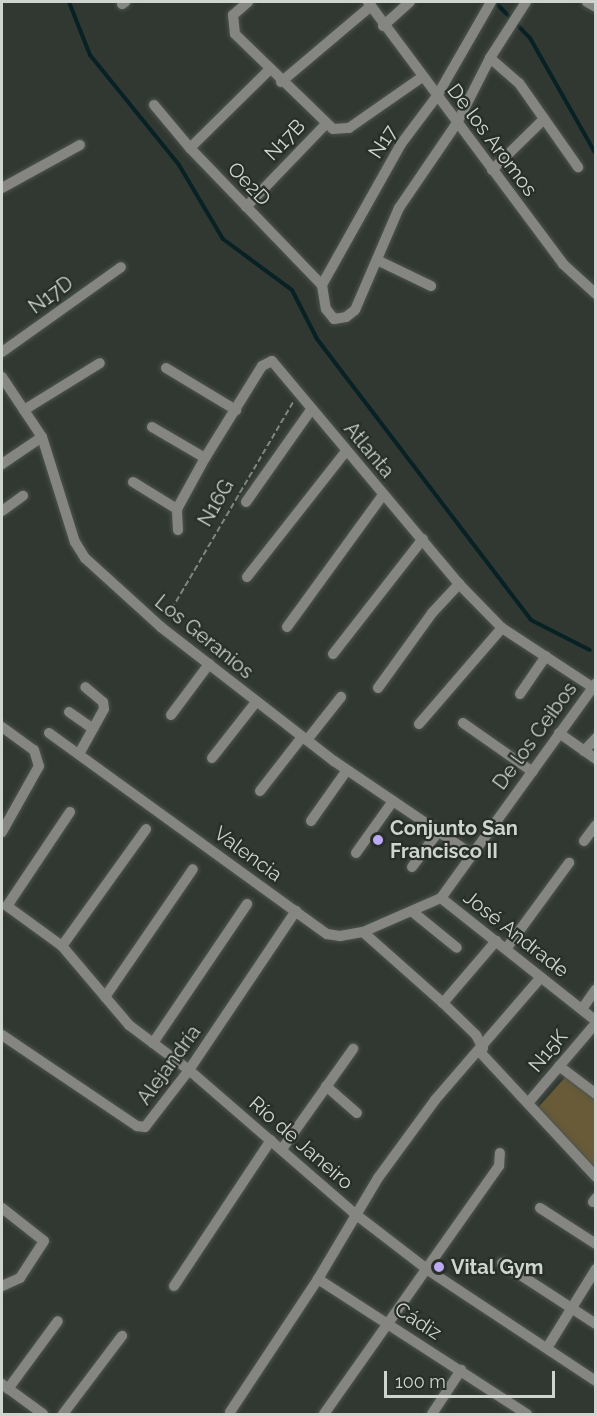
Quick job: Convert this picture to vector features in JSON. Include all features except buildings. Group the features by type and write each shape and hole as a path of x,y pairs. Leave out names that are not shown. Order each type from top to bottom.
{"street":[{"path":"248,2 233,15 232,25 235,34 281,82 333,129 349,128 422,77"},
{"path":"384,26 410,2"},
{"name":"N17","path":"322,285 401,144 437,96 491,2"},
{"path":"322,285 326,309 336,319 352,313 414,181 457,123 490,58 526,2"},
{"path":"587,2 596,7"},
{"path":"281,82 369,4"},
{"name":"De los Aromos","path":"369,4 563,264 596,294"},
{"path":"490,58 519,83 578,167"},
{"path":"190,148 270,69"},
{"name":"Oe2D","path":"154,105 190,148 322,285"},
{"path":"492,170 544,119"},
{"name":"N17B","path":"246,207 326,124"},
{"path":"2,188 80,145"},
{"path":"377,260 431,286"},
{"name":"N17D","path":"2,352 121,267"},
{"name":"Atlanta","path":"177,509 205,458 268,361 276,364 297,394 423,539 459,584 502,628 594,685"},
{"path":"24,410 100,363"},
{"path":"166,368 236,410"},
{"name":"Los Geranios","path":"2,377 42,437 79,550 161,627 256,702 347,770 470,853"},
{"path":"246,502 311,410"},
{"path":"152,427 205,458"},
{"path":"2,464 42,437"},
{"path":"247,578 346,451"},
{"path":"133,482 177,509 178,530"},
{"path":"287,627 383,495"},
{"path":"2,511 23,496"},
{"path":"333,654 423,539"},
{"path":"378,688 432,613 459,584"},
{"path":"418,724 502,628"},
{"path":"520,694 546,656"},
{"path":"171,715 209,664"},
{"name":"De los Ceibos","path":"441,898 470,853 533,772 594,685"},
{"path":"79,754 105,705 85,687"},
{"path":"260,791 341,696"},
{"path":"212,758 256,702"},
{"path":"69,712 93,729"},
{"path":"463,723 533,772"},
{"path":"2,727 34,750 39,766 2,832"},
{"name":"Valencia","path":"49,733 327,934 340,936 363,932 414,913 441,898"},
{"path":"559,733 596,759"},
{"path":"584,751 596,738"},
{"path":"311,820 347,770"},
{"path":"356,853 393,801"},
{"name":"Río de Janeiro","path":"70,812 7,906 62,946 129,1024 189,1070 354,1213 428,1270 596,1381"},
{"path":"584,841 596,825"},
{"path":"62,946 146,829"},
{"path":"412,867 438,832"},
{"path":"506,949 569,863"},
{"path":"105,997 193,869"},
{"name":"José Andrade","path":"441,898 596,1022"},
{"path":"153,1043 247,904"},
{"name":"Alejandría","path":"2,1035 139,1128 148,1125 189,1070 296,911"},
{"path":"414,913 457,948"},
{"path":"363,932 476,1035 481,1050 596,1177"},
{"path":"443,1003 496,941"},
{"path":"230,1412 318,1279 354,1213 435,1100 481,1050 541,977"},
{"path":"582,1009 596,989"},
{"name":"N15K","path":"528,1103 596,1022"},
{"path":"282,1149 353,1049"},
{"path":"559,1066 596,1094"},
{"path":"326,1086 357,1113"},
{"path":"174,1286 272,1140"},
{"path":"324,1414 391,1324 499,1166 500,1153"},
{"path":"540,1208 596,1244"},
{"path":"2,1209 42,1237 43,1247 20,1278 2,1286"},
{"path":"502,1263 596,1324"},
{"path":"546,1348 596,1269"},
{"name":"Cádiz","path":"318,1279 391,1324 527,1414"},
{"path":"43,1414 5,1386 58,1321"},
{"path":"63,1414 122,1336"},
{"path":"432,1414 461,1370"}],"path":[{"name":"N16G","path":"161,627 297,394"}],"shaded area":[{"path":"569,1073 595,1093 595,1177 535,1111"}],"waterway":[{"path":"69,2 90,55 179,165 223,239 292,290 317,339 531,620 590,650"},
{"path":"495,2 530,38 596,154"}],"place":[{"name":"Conjunto San Francisco II","path":"378,840"},
{"name":"Vital Gym","path":"439,1267"}]}
